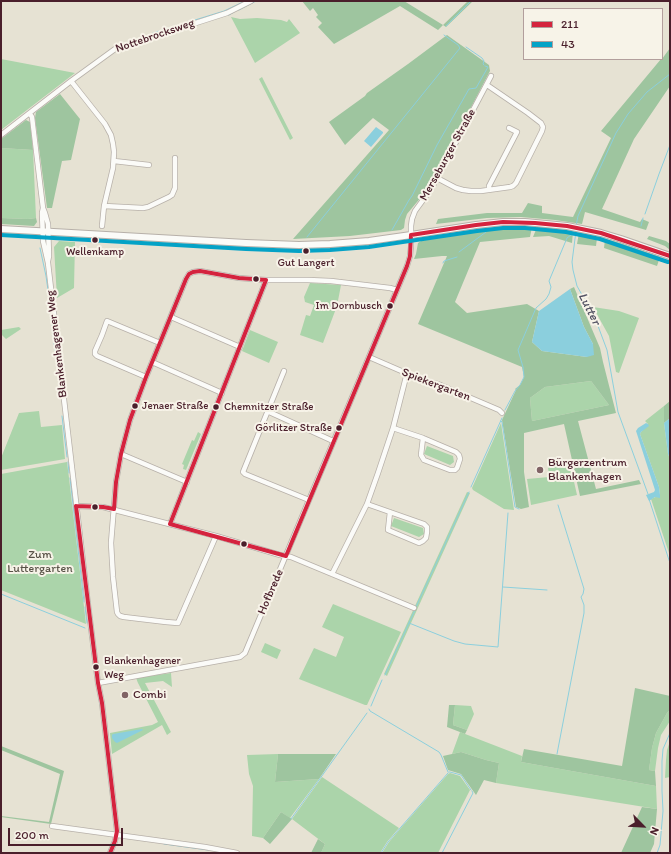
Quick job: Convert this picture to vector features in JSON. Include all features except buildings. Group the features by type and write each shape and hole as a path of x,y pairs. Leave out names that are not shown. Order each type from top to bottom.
{"main road":[{"path":"1,229 299,245 350,243 503,222 535,223 583,229 621,239 670,256"}],"street":[{"name":"Nottebrocksweg","path":"1,135 114,49 227,12 251,1"},
{"name":"Merseburger Straße","path":"411,235 412,219 415,211 431,189 491,76"},
{"path":"71,81 105,124 111,135 113,144 114,161 104,206 102,226"},
{"path":"437,178 463,190 471,191 510,187 516,183 543,127 541,123 528,113 486,85"},
{"path":"30,114 32,117 45,231"},
{"path":"489,190 489,186 517,132 509,128"},
{"path":"104,206 148,207 172,195 175,188 175,158"},
{"path":"114,161 149,165"},
{"name":"Blankenhagener Weg","path":"45,231 43,241 48,263 76,506 98,683 102,703 117,835 110,853"},
{"name":"Hofbrede","path":"98,683 243,656 397,290 410,256 411,235"},
{"path":"216,536 178,623 120,616 117,612 112,555 116,482 121,454 130,420 186,279 193,272 200,271 239,278 331,281 397,290"},
{"path":"170,524 266,280"},
{"path":"171,317 240,347"},
{"path":"146,377 95,354 107,321 160,343"},
{"name":"Spiekergarten","path":"369,357 429,383 438,384 499,410 502,413"},
{"path":"152,362 222,393"},
{"path":"284,371 243,472 308,500"},
{"path":"332,574 367,504 393,428 406,373"},
{"path":"268,411 334,441"},
{"path":"393,428 423,438 456,452 460,459 455,470 450,470 424,460 421,455 423,438"},
{"path":"121,454 187,482"},
{"path":"367,504 390,512 424,524 427,527 426,538 419,543 388,530 390,512"},
{"path":"76,506 114,509 291,557 414,608"},
{"path":"52,826 205,847 237,853"}],"green space":[{"path":"302,1 404,1 443,25 438,30 400,6 334,44 318,27 322,23 316,17 318,15 313,8 310,11"},
{"path":"468,1 473,1 446,27 443,25"},
{"path":"231,17 240,19 257,18 281,20 287,22 289,19 300,33 255,63"},
{"path":"447,35 489,65 490,71 434,178 422,196 407,214 404,228 401,230 350,236 293,239 389,130 373,118 345,145 329,122"},
{"path":"670,48 670,86 634,139 602,209 640,222 642,219 649,222 646,230 585,212 582,224 521,217 487,218 436,224 438,219 487,213 522,213 528,203 542,206 542,213 573,217 611,138 601,131 660,60 663,60"},
{"path":"1,59 75,73 1,130"},
{"path":"262,77 293,138 290,140 259,79"},
{"path":"60,94 80,119 71,160 62,161 52,208 47,208 35,118 36,112"},
{"path":"26,120 30,122 33,150 1,148 1,139"},
{"path":"1,148 33,150 36,218 1,218"},
{"path":"1,218 36,218 37,222 34,226 1,224"},
{"path":"508,226 532,227 530,237 480,242 455,302 467,313 527,304 539,311 532,342 542,351 587,357 593,344 584,327 570,289 574,287 600,348 616,413 578,421 596,489 639,480 641,484 580,496 564,424 524,433 524,472 529,507 521,509 516,507 502,420 516,390 515,389 520,385 524,377 522,367 418,324 447,256 414,259 418,243 424,239","holes":["591,381 609,405 532,421 530,398 545,387"]},
{"path":"537,227 573,232 572,243 549,236 533,237"},
{"path":"579,233 595,236 597,238 596,246 577,244"},
{"path":"649,236 666,241 670,244 670,250 665,246 647,239"},
{"path":"605,239 660,257 657,266 604,248"},
{"path":"59,241 75,242 74,288 57,298 54,247"},
{"path":"310,283 341,285 337,306 323,343 300,335 306,315 310,316 314,305 305,302 304,297"},
{"path":"593,307 619,311 639,318 619,373 616,372 609,336"},
{"path":"19,327 21,329 6,339 1,334 1,330"},
{"path":"250,330 278,342 269,363 242,351"},
{"path":"591,381 609,405 532,421 530,398 545,387"},
{"path":"670,401 670,418 664,423 664,406"},
{"path":"664,406 664,423 670,459 670,556 651,499 660,495 659,487 640,434 648,424 645,421"},
{"path":"39,411 41,427 62,425 65,459 1,470 1,458 19,413"},
{"path":"501,423 514,510 504,509 472,488"},
{"path":"198,432 201,434 186,470 183,469 184,465 182,464 192,440 194,441"},
{"path":"427,446 453,456 454,462 450,465 424,454"},
{"name":"Zum Luttergarten","path":"67,462 86,624 1,590 1,474"},
{"path":"570,464 577,495 531,505 527,479 549,477 548,467"},
{"path":"467,492 470,493 387,676 384,674"},
{"path":"394,518 423,528 424,534 419,537 391,526"},
{"path":"333,604 401,632 367,705 299,679 314,648 336,657 344,637 322,627"},
{"path":"265,643 281,650 277,659 261,652"},
{"path":"171,673 172,687 163,681 145,683 171,732 167,735 162,725 112,754 110,733 152,725 158,722 136,678"},
{"path":"635,688 670,696 670,710 656,733 652,748 649,770 655,771 656,786 521,762 524,749 622,766"},
{"path":"449,705 455,705 453,725 467,730 465,734 447,727"},
{"path":"455,705 471,706 474,714 467,730 453,725"},
{"path":"670,710 670,721 661,735 655,771 649,770 656,733"},
{"path":"460,732 522,756 521,762 656,786 657,809 496,783 499,763 461,752 452,754"},
{"path":"670,741 670,777 665,778 667,750"},
{"path":"1,746 64,771 51,824 1,817 49,822 60,774 1,750"},
{"path":"461,752 499,763 496,783 484,780 476,795 461,774 448,770 443,756"},
{"path":"278,754 275,782 319,779 290,818 281,812 263,838 252,836 253,786 249,774 247,755"},
{"path":"278,754 336,754 319,779 275,782"},
{"path":"450,773 460,776 470,790 438,853 382,853 400,829"},
{"path":"322,777 399,828 380,853 321,853 325,844 292,819"},
{"path":"642,807 657,809 654,844 650,853 621,853"},
{"path":"281,812 292,819 270,844 263,838"},
{"path":"318,839 325,844 321,853 311,853"}],"water":[{"path":"376,127 383,133 371,147 364,141"},
{"path":"570,289 584,327 593,344 594,355 587,357 542,351 532,342 539,311"},
{"path":"670,418 670,459 664,423"},
{"path":"646,423 649,426 640,434 659,487 660,495 660,498 655,497 649,501 646,495 654,492 655,490 636,431"},
{"path":"143,730 117,743 112,738 113,734"}],"waterway":[{"path":"153,33 224,11 245,1"},
{"path":"239,10 256,1"},
{"path":"446,26 471,1"},
{"path":"229,15 234,12"},
{"path":"307,237 460,48 444,35"},
{"path":"466,47 482,58 484,65"},
{"path":"392,230 412,196 437,145 469,89 476,88 488,67 485,66"},
{"name":"Lutter","path":"576,226 578,216 616,133 628,114 647,92 670,74"},
{"path":"645,214 670,145"},
{"path":"641,226 643,218"},
{"path":"424,238 486,228"},
{"name":"Lutter","path":"576,231 572,262 577,286 595,318 607,350 618,412 648,494"},
{"path":"459,252 486,232"},
{"path":"505,410 524,377 518,350 536,308 546,299 549,294 551,287 549,281 567,238 574,235"},
{"path":"279,249 336,249 376,246 400,242"},
{"path":"173,244 197,245"},
{"path":"205,245 275,249"},
{"path":"40,248 49,297"},
{"path":"443,263 444,261 457,257"},
{"path":"51,318 56,360"},
{"path":"62,416 67,457"},
{"path":"471,487 502,418"},
{"path":"501,421 515,507 519,509"},
{"path":"68,462 69,473"},
{"path":"70,478 84,602"},
{"path":"416,607 469,492"},
{"name":"Lutter","path":"649,499 670,563"},
{"path":"557,754 584,613 584,605 581,597 584,589 558,505"},
{"path":"409,623 465,644 498,647 508,513"},
{"path":"503,587 547,590"},
{"path":"1,594 85,628"},
{"path":"85,607 87,623"},
{"path":"385,675 415,610"},
{"path":"371,706 382,680"},
{"path":"369,709 439,752 448,772"},
{"path":"291,819 367,713"},
{"name":"Lutter","path":"657,853 660,845 663,811 663,749 670,733"},
{"path":"449,772 461,775 471,790"},
{"path":"381,853 388,842 448,773"},
{"path":"442,853 473,793 472,791"},
{"path":"164,844 208,850"}],"transit line":[{"name":"211","path":"411,235 503,222 535,223 567,226 601,233 670,256"},
{"name":"43","path":"1,235 299,251 369,247 477,231 503,228 525,228 566,232 600,239 668,262"},
{"name":"211","path":"286,556 407,266 410,256 411,235"},
{"name":"211","path":"193,272 200,271 239,278 266,280"},
{"name":"211","path":"114,509 116,482 121,454 130,420 186,279 189,274 193,272"},
{"name":"211","path":"170,524 266,280"},
{"name":"211","path":"76,506 117,831 110,853"},
{"name":"211","path":"76,506 114,509"},
{"name":"211","path":"170,524 286,556"}],"place":[{"name":"Wellenkamp","path":"95,240"},
{"name":"Gut Langert","path":"306,251"},
{"name":"Im Dornbusch","path":"390,306"},
{"name":"Jenaer Straße","path":"135,406"},
{"name":"Chemnitzer Straße","path":"216,407"},
{"name":"Görlitzer Straße","path":"339,428"},
{"name":"Bürgerzentrum Blankenhagen","path":"540,470"},
{"name":"Blankenhagener Weg","path":"96,667"},
{"name":"Combi","path":"125,695"}]}
